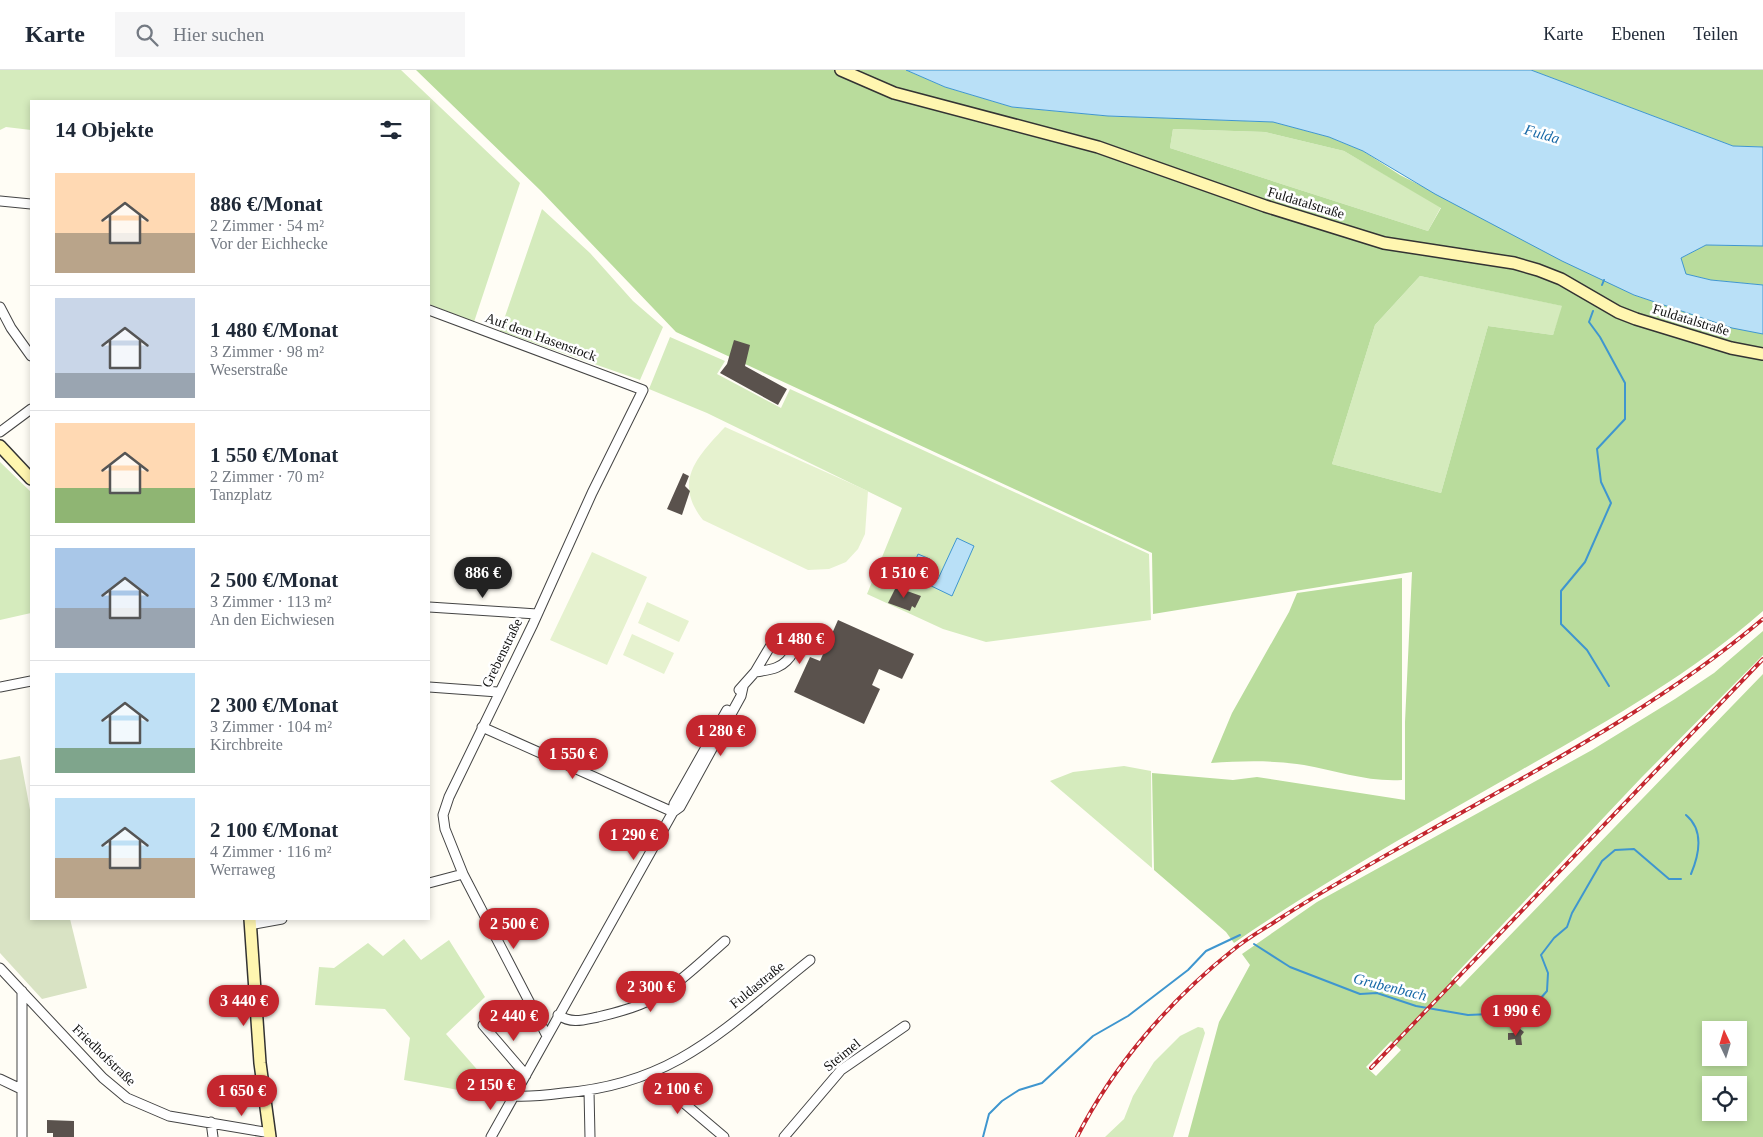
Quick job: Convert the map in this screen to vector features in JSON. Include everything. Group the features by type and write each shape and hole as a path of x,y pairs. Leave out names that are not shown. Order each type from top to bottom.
{"main road":[{"name":"Fuldatalstraße","path":"841,70 894,93 1098,147 1265,206 1384,242 1514,263 1538,270 1561,279 1610,308 1636,319 1731,348 1763,354"},
{"path":"0,446 30,478"},
{"path":"250,922 260,1063 270,1135"}],"street":[{"path":"0,201 30,204"},
{"path":"0,307 11,328 30,355"},
{"name":"Auf dem Hasenstock","path":"430,310 643,390"},
{"name":"Grebenstraße","path":"547,1036 462,874 445,829 443,815 449,797 498,692 643,390"},
{"path":"0,432 30,410"},
{"path":"430,607 537,614"},
{"path":"491,1137 558,1015 639,876 673,812 674,804 736,692 743,687 755,672 774,640 789,639 793,646 790,658 782,666 768,671 755,672"},
{"path":"0,687 30,681"},
{"path":"430,687 498,692"},
{"path":"482,727 673,812"},
{"path":"430,883 462,874"},
{"path":"250,922 271,920"},
{"path":"558,1015 565,1020 576,1022 626,1010 648,1001 676,983 725,941"},
{"name":"Fuldastraße","path":"514,1096 589,1091 652,1074 678,1062 713,1039 810,960"},
{"name":"Friedhofstraße","path":"0,968 103,1078 127,1098 170,1116 211,1122 270,1135"},
{"path":"22,991 22,1137"},
{"path":"483,1025 526,1074"},
{"name":"Steimel","path":"784,1137 841,1070 905,1026"},
{"path":"652,1074 671,1093 724,1137"},
{"path":"0,1079 22,1089"},
{"path":"589,1091 590,1137"},
{"path":"211,1122 213,1137"}],"green space":[{"path":"0,70 401,70 520,183 474,322 430,304 430,100 30,100 30,130 6,127 0,130"},
{"path":"416,70 906,70 945,87 1012,107 1108,116 1273,122 1329,137 1363,151 1400,175 1634,295 1732,327 1763,334 1763,611 1707,656 1647,696 1340,875 1234,943 1226,932 1154,870 1152,773 1233,780 1257,777 1405,800 1405,722 1412,572 1153,614 1152,553 676,332 540,190","holes":["1173,129 1265,132 1344,151 1441,208 1428,231 1170,148","1420,276 1562,306 1553,335 1488,326 1441,493 1332,464 1375,325"]},
{"path":"1531,70 1763,70 1763,147 1733,146"},
{"path":"1173,129 1265,132 1344,151 1441,207 1428,231 1170,148"},
{"path":"542,209 590,253 633,301 663,327 640,380 500,331"},
{"path":"1706,245 1763,246 1763,285 1711,280 1685,274 1681,258"},
{"path":"1420,276 1563,306 1553,335 1488,326 1441,493 1332,464 1375,325"},
{"path":"670,337 725,361 717,374 781,408 790,389 1149,554 1151,620 986,642 943,629 867,594 902,508 707,413 649,389"},
{"path":"725,427 868,491 865,534 858,549 846,562 829,569 808,570 703,520 694,506 689,482 697,460"},
{"path":"0,462 30,491 30,613 0,620"},
{"path":"592,552 647,577 607,665 550,640"},
{"path":"1402,578 1402,780 1365,778 1280,762 1211,763 1232,713 1289,612 1297,593"},
{"path":"647,602 689,621 679,642 638,623"},
{"path":"1763,631 1763,655 1641,778 1451,979 1460,987 1763,674 1763,1137 1188,1137 1219,1022 1250,965 1242,954 1317,902 1592,750 1714,673","holes":["1391,1041 1401,1050 1376,1076 1366,1067"]},
{"path":"632,634 674,653 664,674 623,655"},
{"path":"20,756 30,810 30,920 70,920 87,988 42,999 0,953 0,760"},
{"path":"1124,766 1151,771 1152,868 1050,781 1073,772"},
{"path":"404,939 421,960 449,940 485,997 446,1034 502,1098 404,1080 410,1038 385,1009 315,1005 319,967 334,968 368,943 383,956"},
{"path":"1198,1027 1203,1028 1205,1033 1173,1137 1105,1137 1124,1119 1133,1096 1154,1062 1180,1036"}],"water":[{"name":"Fulda","path":"906,70 1531,70 1733,146 1763,147 1763,246 1706,245 1681,258 1686,274 1711,280 1763,285 1763,334 1732,328 1634,295 1562,261 1435,194 1363,151 1329,137 1273,122 1108,116 1012,107 945,87"},
{"path":"957,538 974,546 952,596 923,582 918,584 908,580 918,554 930,559 928,564 932,577 938,579"}],"building":[{"path":"734,340 750,345 745,366 787,389 778,405 720,373 727,364"},
{"path":"683,473 689,476 685,486 690,491 682,515 667,509"},
{"path":"896,587 921,596 915,608 912,606 910,611 888,603"},
{"path":"838,620 914,654 902,679 879,669 872,685 880,689 864,724 794,692 810,657 820,661"},
{"path":"1519,1028 1524,1032 1521,1036 1522,1045 1516,1045 1515,1039 1508,1040 1508,1033 1516,1033"},
{"path":"47,1120 74,1121 74,1137 53,1137 53,1133 47,1133"}],"waterway":[{"name":"Grubenbach","path":"1602,285 1604,280"},
{"name":"Grubenbach","path":"1593,311 1589,322 1600,337 1625,383 1625,419 1597,449 1601,482 1611,503 1585,562 1561,591 1561,624 1587,650 1609,686"},
{"name":"Grubenbach","path":"1686,815 1692,821 1698,835 1698,851 1691,874"},
{"name":"Grubenbach","path":"1254,944 1290,967 1360,994 1377,993 1416,1006 1468,1015 1513,1013 1533,1007 1547,991 1548,973 1541,955 1554,938 1567,927 1572,913 1602,861 1615,850 1634,849 1669,879 1681,879"},
{"name":"Grubenbach","path":"983,1137 989,1114 1002,1101 1019,1090 1042,1083 1093,1036 1128,1016 1188,970 1206,951 1240,935"}],"railway":[{"path":"1077,1137 1108,1085 1165,1012 1210,969 1238,946 1332,886 1557,759 1642,707 1724,650 1763,619"},
{"path":"1371,1068 1763,659"}]}
